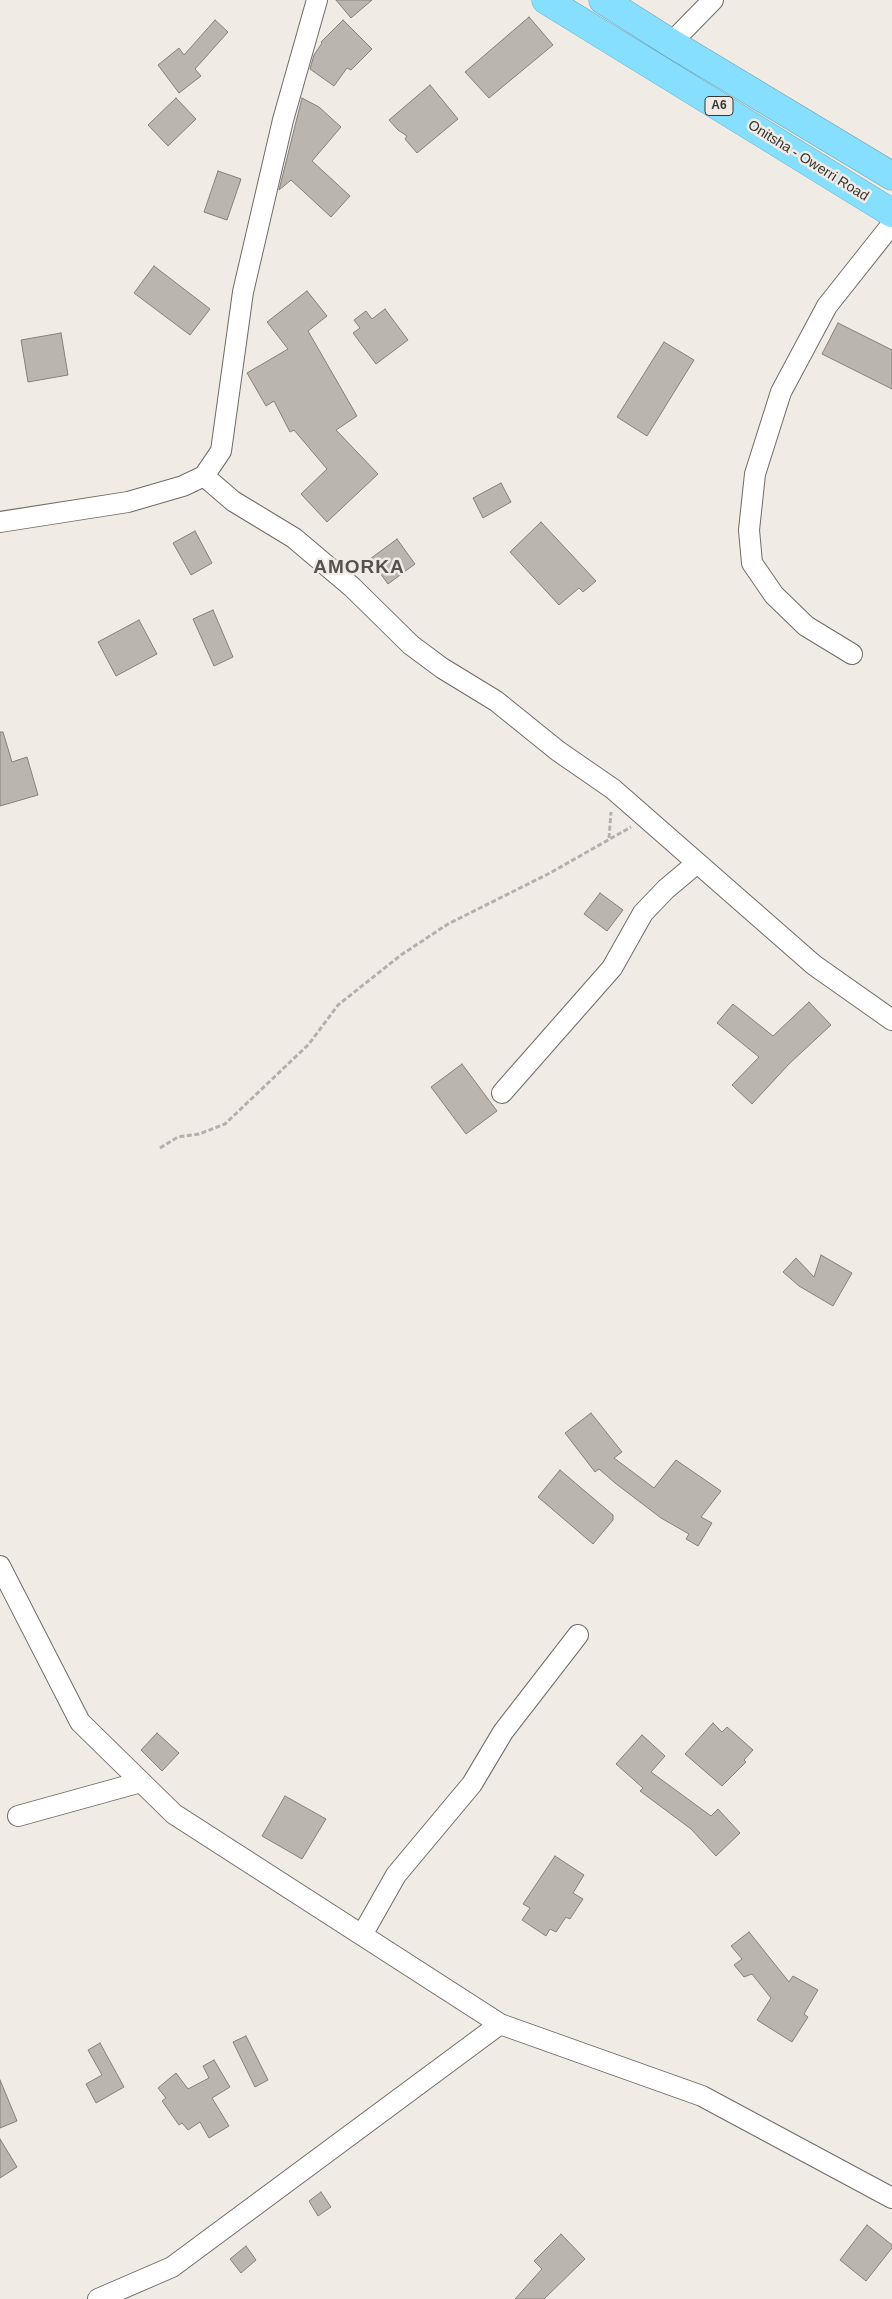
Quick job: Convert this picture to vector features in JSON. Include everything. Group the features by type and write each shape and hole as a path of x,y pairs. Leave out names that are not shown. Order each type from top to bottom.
{"highway":[{"name":"Onitsha - Owerri Road","path":"546,0 892,213"},
{"name":"A6","path":"603,0 892,176"}],"street":[{"path":"0,522 128,502 183,486 204,476 221,451 243,292 283,120 318,0"},
{"path":"671,43 713,0"},
{"path":"852,654 806,626 774,595 752,563 749,530 755,474 782,392 827,306 892,224"},
{"path":"204,476 233,501 294,538 352,587 411,645 442,668 496,701 558,751 612,789 814,965 892,1020"},
{"path":"502,1092 612,968 643,913 666,889 697,863"},
{"path":"0,1566 80,1722 174,1814 500,2024 702,2096 892,2198"},
{"path":"362,1935 396,1876 472,1784 503,1732 578,1635"},
{"path":"18,1816 141,1782"},
{"path":"98,2299 172,2267 500,2024"}],"path":[{"path":"609,838 612,789"},
{"path":"160,1148 178,1137 199,1134 225,1124 232,1119 309,1044 338,1005 401,955 448,924 550,873 609,838 647,820"}],"building":[{"path":"336,0 372,0 351,18"},
{"path":"529,17 553,45 489,98 465,72"},
{"path":"215,20 228,32 195,69 201,76 179,93 158,65 179,48 184,55"},
{"path":"343,20 372,49 351,70 347,68 334,86 310,69 314,55 321,42"},
{"path":"430,85 458,119 417,153 405,139 407,136 389,120"},
{"path":"176,98 196,119 168,146 148,125"},
{"path":"302,98 319,107 341,127 312,161 350,196 331,217 291,180 279,190"},
{"path":"218,171 241,179 227,220 204,212"},
{"path":"154,266 210,309 190,335 134,293"},
{"path":"307,291 327,316 308,331 357,416 336,430 378,474 327,522 301,494 327,469 294,430 290,432 274,401 266,406 247,373 288,349 267,322"},
{"path":"385,309 408,340 376,364 353,333 360,328 354,320 366,311 372,319"},
{"path":"838,323 892,350 892,389 822,354"},
{"path":"61,333 68,375 28,382 21,340"},
{"path":"664,342 694,360 647,436 617,417"},
{"path":"501,483 511,502 483,518 473,498"},
{"path":"541,522 596,581 583,592 579,588 559,605 510,552"},
{"path":"195,531 212,563 191,575 173,543"},
{"path":"397,539 415,564 388,584 370,559"},
{"path":"213,610 233,657 214,666 193,619"},
{"path":"139,620 157,654 116,676 98,642"},
{"path":"0,732 3,732 12,762 27,757 38,795 0,806"},
{"path":"600,893 623,910 607,931 584,914"},
{"path":"809,1002 831,1025 789,1064 752,1104 732,1085 759,1057 717,1023 733,1004 773,1036"},
{"path":"462,1064 497,1111 466,1134 431,1087"},
{"path":"821,1255 852,1273 833,1306 799,1286 783,1272 796,1258 814,1277"},
{"path":"591,1413 622,1452 614,1458 654,1488 676,1460 721,1491 701,1517 712,1523 698,1546 686,1539 689,1534 661,1518 599,1469 595,1472 565,1433"},
{"path":"560,1470 613,1515 613,1520 593,1544 538,1497"},
{"path":"713,1723 722,1732 727,1727 753,1750 744,1760 746,1762 722,1786 685,1754"},
{"path":"157,1733 179,1753 162,1771 141,1750"},
{"path":"642,1735 665,1756 651,1772 711,1816 718,1809 740,1833 716,1856 691,1829 640,1791 643,1788 616,1764"},
{"path":"285,1796 326,1819 302,1859 262,1836"},
{"path":"555,1856 584,1875 573,1893 583,1899 570,1919 566,1917 556,1932 550,1929 546,1936 522,1920 530,1908 523,1904"},
{"path":"749,1932 789,1982 793,1976 818,1990 804,2014 808,2017 792,2042 757,2020 771,1998 752,1974 744,1977 734,1965 742,1959 731,1946"},
{"path":"246,2036 268,2080 255,2087 233,2042"},
{"path":"100,2043 124,2087 96,2103 86,2084 102,2075 88,2050"},
{"path":"214,2060 230,2087 212,2098 229,2126 209,2138 200,2122 188,2130 182,2123 179,2125 162,2101 166,2098 158,2088 176,2073 188,2089 209,2078 203,2066"},
{"path":"0,2080 17,2121 0,2128"},
{"path":"0,2139 17,2167 0,2178"},
{"path":"321,2192 331,2207 318,2216 309,2201"},
{"path":"867,2225 892,2245 892,2248 866,2281 840,2260"},
{"path":"561,2234 585,2259 544,2299 515,2299 542,2269 534,2261"},
{"path":"246,2246 256,2260 241,2273 230,2259"}],"district":[{"name":"AMORKA","path":"359,568"}]}
